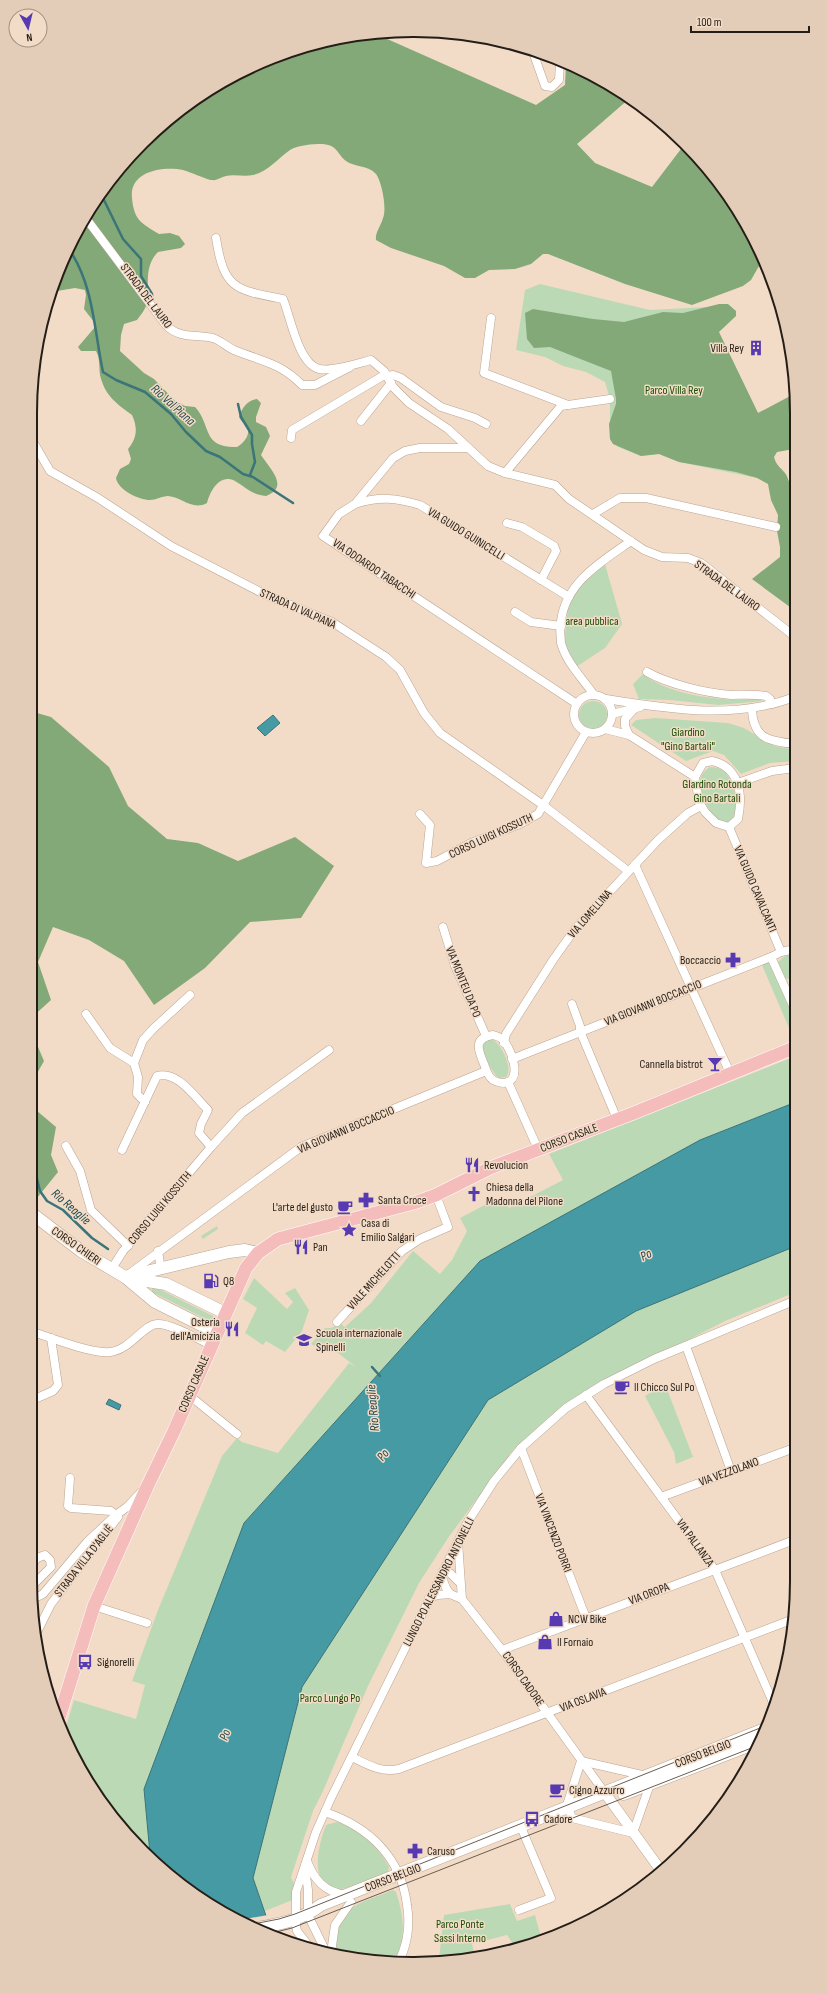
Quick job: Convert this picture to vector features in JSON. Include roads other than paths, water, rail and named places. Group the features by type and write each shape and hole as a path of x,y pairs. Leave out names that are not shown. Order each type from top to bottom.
{"main road":[{"name":"CORSO CASALE","path":"61,1712 94,1606 147,1487 190,1396 211,1345 246,1268 258,1253 278,1239 418,1202 436,1195 490,1168 617,1119 790,1048"},
{"name":"CORSO CHIERI","path":"37,1218 56,1233 111,1270 125,1277"},
{"path":"125,1277 161,1270 229,1252 245,1250 258,1253"},
{"path":"161,1270 172,1286"},
{"path":"125,1277 172,1286 226,1313"},
{"path":"125,1277 155,1302 217,1333"},
{"name":"CORSO BELGIO","path":"266,1927 278,1925 308,1915 320,1915 350,1899 607,1796 758,1732"},
{"name":"CORSO BELGIO","path":"646,1780 752,1744"}],"street":[{"path":"535,57 545,86 552,87 559,80 560,67"},
{"name":"STRADA DEL LAURO","path":"89,222 166,325 175,332 213,338 233,349 276,364 292,375 302,385 315,385 338,375 354,364"},
{"name":"STRADA DEL LAURO","path":"216,238 220,261 228,278 243,290 250,293 283,299 302,353 310,364 320,369 371,360 409,403 448,429 488,466 505,473 555,485 569,499 644,550 662,556 688,558 701,563 790,633"},
{"path":"491,318 484,373 568,405"},
{"name":"STRADA DEL LAURO","path":"388,378 393,375 401,378 441,407 475,418 486,424"},
{"path":"361,421 388,378"},
{"path":"291,438 292,430 388,378"},
{"path":"505,473 561,406 610,399"},
{"name":"STRADA DI VALPIANA","path":"37,448 50,471 98,498 171,546 264,594 332,622 386,657 400,670 424,713 440,733 543,805 628,871"},
{"name":"VIA ODOARDO TABACCHI","path":"468,448 420,448 405,451 393,458 355,504 339,514 324,536 577,704"},
{"name":"VIA GUIDO GUINICELLI","path":"355,504 378,499 398,498 420,505 569,597"},
{"path":"592,514 620,498 646,498 776,527"},
{"path":"507,523 522,527 554,546 556,551 541,580"},
{"path":"631,541 586,574 574,588 563,608 561,643 567,656 594,695 606,700 644,706 700,711 752,709 790,699"},
{"path":"515,612 532,622 561,626"},
{"path":"647,672 659,679 730,695 766,696 770,699 772,704"},
{"path":"594,695 584,697 574,709 574,720 577,725 586,732 598,733 605,729 612,717 644,706"},
{"path":"606,700 609,704 612,717 627,734 695,777"},
{"path":"627,734 625,719 636,708"},
{"path":"752,709 753,723 757,732 771,740 790,743"},
{"path":"605,729 627,734"},
{"name":"CORSO LUIGI KOSSUTH","path":"420,814 430,825 426,863 436,861 471,843 520,824 538,814 586,732"},
{"path":"712,761 721,763 730,771 738,783 741,803 738,819 729,827 716,823 701,806 695,785 695,777 703,763 712,761"},
{"path":"738,783 772,770 790,768"},
{"name":"VIA LOMELLINA","path":"504,1043 506,1034 575,929 628,871 688,812 701,806"},
{"name":"VIA GUIDO CAVALCANTI","path":"729,827 781,952"},
{"path":"635,864 730,1073"},
{"name":"VIA MONTEU DA PO","path":"443,927 455,966 486,1036"},
{"name":"VIA GIOVANNI BOCCACCIO","path":"512,1059 781,952 790,950"},
{"path":"771,957 790,999"},
{"path":"145,1102 137,1094 138,1077 134,1063 143,1040 190,995"},
{"path":"572,1004 580,1031 617,1119"},
{"path":"86,1014 110,1048 134,1063"},
{"path":"493,1035 502,1038 504,1043 512,1059 515,1070 513,1078 508,1082 501,1083 493,1080 486,1071 478,1046 481,1040 486,1036 493,1035"},
{"name":"CORSO LUIGI KOSSUTH","path":"111,1270 128,1246 211,1146 242,1113 329,1050"},
{"name":"VIA GIOVANNI BOCCACCIO","path":"125,1277 158,1251 301,1147 486,1071"},
{"path":"122,1150 157,1076 165,1074 175,1078 208,1110 201,1124 199,1133 211,1146"},
{"path":"508,1082 538,1149"},
{"path":"66,1146 80,1171 91,1210 128,1246"},
{"name":"VIALE MICHELOTTI","path":"338,1322 402,1250 420,1239 448,1227 436,1195"},
{"path":"158,1251 161,1270"},
{"name":"LUNGO PO ALESSANDRO ANTONELLI","path":"305,1941 297,1931 295,1920 296,1892 325,1812 467,1523 494,1481 521,1448 550,1420 586,1395 628,1371 790,1303"},
{"path":"37,1333 97,1352 111,1352 129,1344 151,1326 161,1324 211,1345"},
{"path":"37,1398 53,1391 58,1385 51,1338"},
{"path":"686,1346 731,1471"},
{"name":"VIA PALLANZA","path":"586,1395 715,1570 771,1698"},
{"path":"190,1396 237,1434"},
{"name":"VIA VINCENZO PORRI","path":"521,1448 586,1618"},
{"name":"VIA VEZZOLANO","path":"661,1497 790,1450"},
{"path":"70,1478 68,1506 71,1508 111,1511 118,1514"},
{"path":"38,1597 43,1594 87,1542 118,1514 138,1493 147,1487"},
{"name":"STRADA VILLA D'AGLIÈ","path":"40,1627 51,1604 104,1536 118,1514"},
{"path":"458,1541 462,1599"},
{"name":"VIA OROPA","path":"502,1650 790,1542"},
{"path":"37,1558 45,1555 50,1560 51,1567 37,1581"},
{"path":"429,1598 438,1595 450,1594 446,1588 442,1573 450,1573 460,1584"},
{"name":"CORSO CADORE","path":"450,1594 462,1599 502,1650 658,1867"},
{"path":"94,1606 147,1624"},
{"name":"VIA OSLAVIA","path":"352,1757 389,1772 399,1769 547,1714 788,1621"},
{"path":"581,1761 642,1775 646,1780 649,1787 647,1796 633,1833 572,1818 567,1805 581,1761"},
{"path":"325,1812 342,1818 374,1838 388,1854 401,1879 409,1917 406,1943 401,1956"},
{"path":"520,1910 551,1898 522,1830"},
{"path":"306,1864 321,1885 350,1899 335,1925 332,1948"},
{"name":"LUNGO PO ALESSANDRO ANTONELLI","path":"306,1864 308,1915 323,1946"}],"water":[{"path":"273,715 280,723 265,736 257,728"},
{"name":"Po","path":"790,1104 790,1248 636,1311 488,1400 302,1687 253,1878 270,1929 225,1907 204,1894 165,1864 150,1849 144,1789 244,1523 480,1261 700,1140"},
{"path":"109,1399 121,1405 119,1410 106,1404"}],"waterway":[{"path":"104,199 123,239 141,259 141,276 152,294 152,302"},
{"name":"Rio Val Piana","path":"72,255 84,278 88,293 103,372 116,380 145,392 171,414 186,432 206,451 220,457 243,474 253,477 293,503"},
{"path":"238,404 241,417 252,435 255,462 250,475"},
{"name":"Rio Reaglie","path":"37,1179 40,1191 47,1201 63,1210 92,1238 108,1249"},
{"name":"Rio Reaglie","path":"372,1367 380,1376"}],"tram line":[{"path":"258,1923 295,1914 760,1728"},
{"path":"278,1932 292,1928 750,1748"}],"place":[{"name":"Villa Rey","path":"756,348"},
{"name":"Boccaccio","path":"733,960"},
{"name":"Cannella bistrot","path":"715,1064"},
{"name":"Revolucion","path":"472,1165"},
{"name":"Chiesa della Madonna del Pilone","path":"474,1194"},
{"name":"Santa Croce","path":"366,1200"},
{"name":"L'arte del gusto","path":"345,1207"},
{"name":"Casa di Emilio Salgari","path":"349,1230"},
{"name":"Pan","path":"301,1247"},
{"name":"Q8","path":"211,1281"},
{"name":"Osteria dell'Amicizia","path":"232,1329"},
{"name":"Scuola internazionale Spinelli","path":"304,1340"},
{"name":"Il Chicco Sul Po","path":"622,1387"},
{"name":"NCW Bike","path":"556,1619"},
{"name":"Il Fornaio","path":"545,1642"},
{"name":"Signorelli","path":"85,1662"},
{"name":"Cigno Azzurro","path":"557,1790"},
{"name":"Cadore","path":"532,1819"},
{"name":"Caruso","path":"415,1851"}],"park label":[{"name":"Parco Villa Rey","path":"674,390"},
{"name":"area pubblica","path":"592,621"},
{"name":"Giardino \"Gino Bartali\"","path":"688,739"},
{"name":"GIardino Rotonda Gino Bartali","path":"717,791"},
{"name":"Parco Lungo Po","path":"330,1698"},
{"name":"Parco Ponte Sassi Interno","path":"460,1931"}]}
